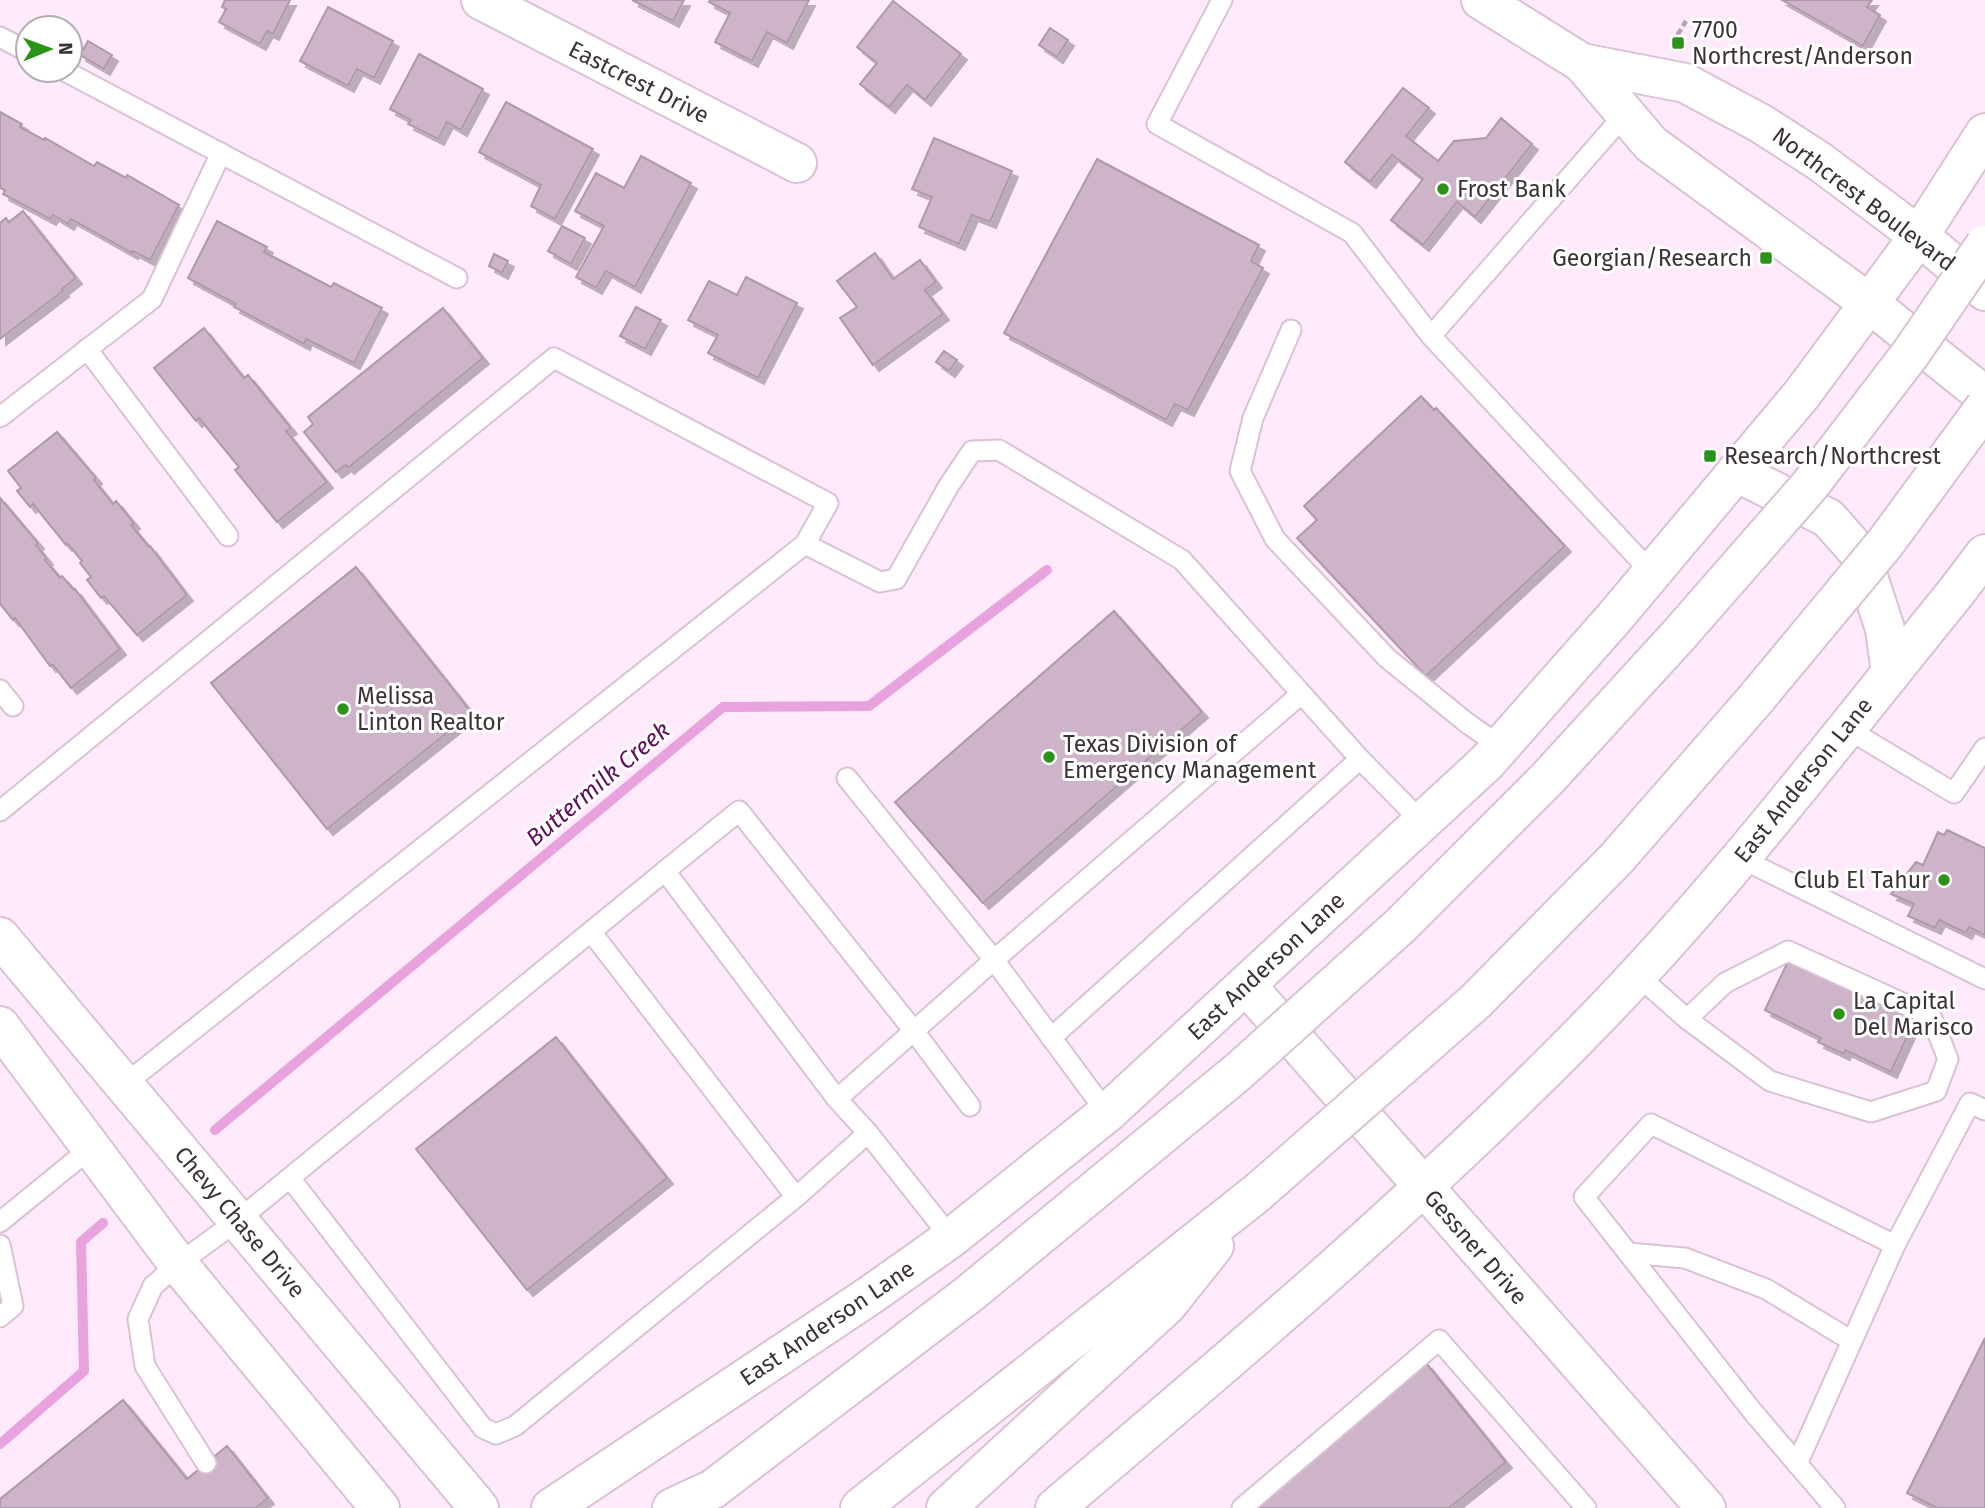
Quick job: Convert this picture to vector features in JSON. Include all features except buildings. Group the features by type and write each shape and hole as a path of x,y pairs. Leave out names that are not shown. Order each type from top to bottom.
{"main road":[{"name":"Eastcrest Drive","path":"481,0 797,163"},
{"name":"Northcrest Boulevard","path":"1481,0 1582,63 1651,144 1869,303 1985,396"},
{"name":"Northcrest Boulevard","path":"1582,63 1685,83 1760,123 1819,160 1919,236 1985,291"},
{"name":"East Anderson Lane","path":"551,1508 869,1296 951,1238 1107,1113 1422,822 1500,746 1652,573 1802,394 1919,236 1985,133"},
{"path":"672,1508 702,1498 979,1285 1239,1071 1401,925 1547,779 1678,636 1810,485 1911,353 1985,245"},
{"path":"860,1508 1257,1193 1476,1001 1616,859 1754,701 1886,542 1985,407"},
{"path":"1736,472 1828,518 1861,555 1885,629 1891,673"},
{"name":"East Anderson Lane","path":"1055,1508 1237,1354 1424,1187 1589,1026 1707,899 1985,554"},
{"name":"Chevy Chase Drive","path":"0,937 479,1508"},
{"name":"Gessner Drive","path":"1246,985 1706,1508"},
{"path":"0,1026 178,1264 380,1508"},
{"path":"946,1508 1167,1304 1257,1193"}],"lane":[{"path":"1222,0 1157,124 1352,233 1431,336 1652,573"},
{"path":"84,81 457,278"},
{"path":"1431,336 1625,114"},
{"path":"0,418 152,299 221,153"},
{"path":"1291,330 1253,418 1240,471 1275,539 1387,658 1467,723 1500,746"},
{"path":"87,349 228,536"},
{"path":"0,811 554,358 828,503 805,544 125,1084"},
{"path":"805,544 880,582 896,579 948,487 972,451 999,450 1182,560 1360,759 1422,822"},
{"path":"0,690 13,706"},
{"path":"837,1099 1301,694"},
{"path":"1846,728 1954,793 1985,748"},
{"path":"1051,1038 1360,759"},
{"path":"847,778 995,960 1107,1113"},
{"path":"206,1463 145,1366 138,1319 153,1286 237,1221 739,811 914,1031 970,1106"},
{"path":"1740,858 1985,979"},
{"path":"665,871 837,1099 868,1133 951,1238"},
{"path":"592,933 796,1197"},
{"path":"1637,975 1687,1019 1770,1081 1871,1112 1936,1091 1948,1059 1931,1016 1788,951 1725,983 1687,1019"},
{"path":"1797,1464 1895,1245 1970,1102 1985,1110"},
{"path":"1835,1508 1584,1197 1651,1124 1895,1245"},
{"path":"290,1178 483,1428 496,1434 515,1426 796,1197 868,1133"},
{"path":"0,1222 92,1147"},
{"path":"0,1245 13,1306 0,1317"},
{"path":"1628,1253 1685,1258 1766,1289 1852,1341"},
{"path":"1242,1508 1439,1340 1586,1508"}],"path":[{"path":"1671,45 1686,21"}],"waterway":[{"name":"Buttermilk Creek","path":"215,1130 723,707 869,706 1047,570"},
{"name":"Buttermilk Creek","path":"0,1444 84,1371 81,1242 103,1223"}],"place":[{"name":"7700 Northcrest/Anderson","path":"1678,43"},
{"name":"Frost Bank","path":"1443,189"},
{"name":"Georgian/Research","path":"1766,258"},
{"name":"Research/Northcrest","path":"1710,456"},
{"name":"Melissa Linton Realtor","path":"343,709"},
{"name":"Texas Division of Emergency Management","path":"1049,757"},
{"name":"Club El Tahur","path":"1944,880"},
{"name":"La Capital Del Marisco","path":"1839,1014"}]}
